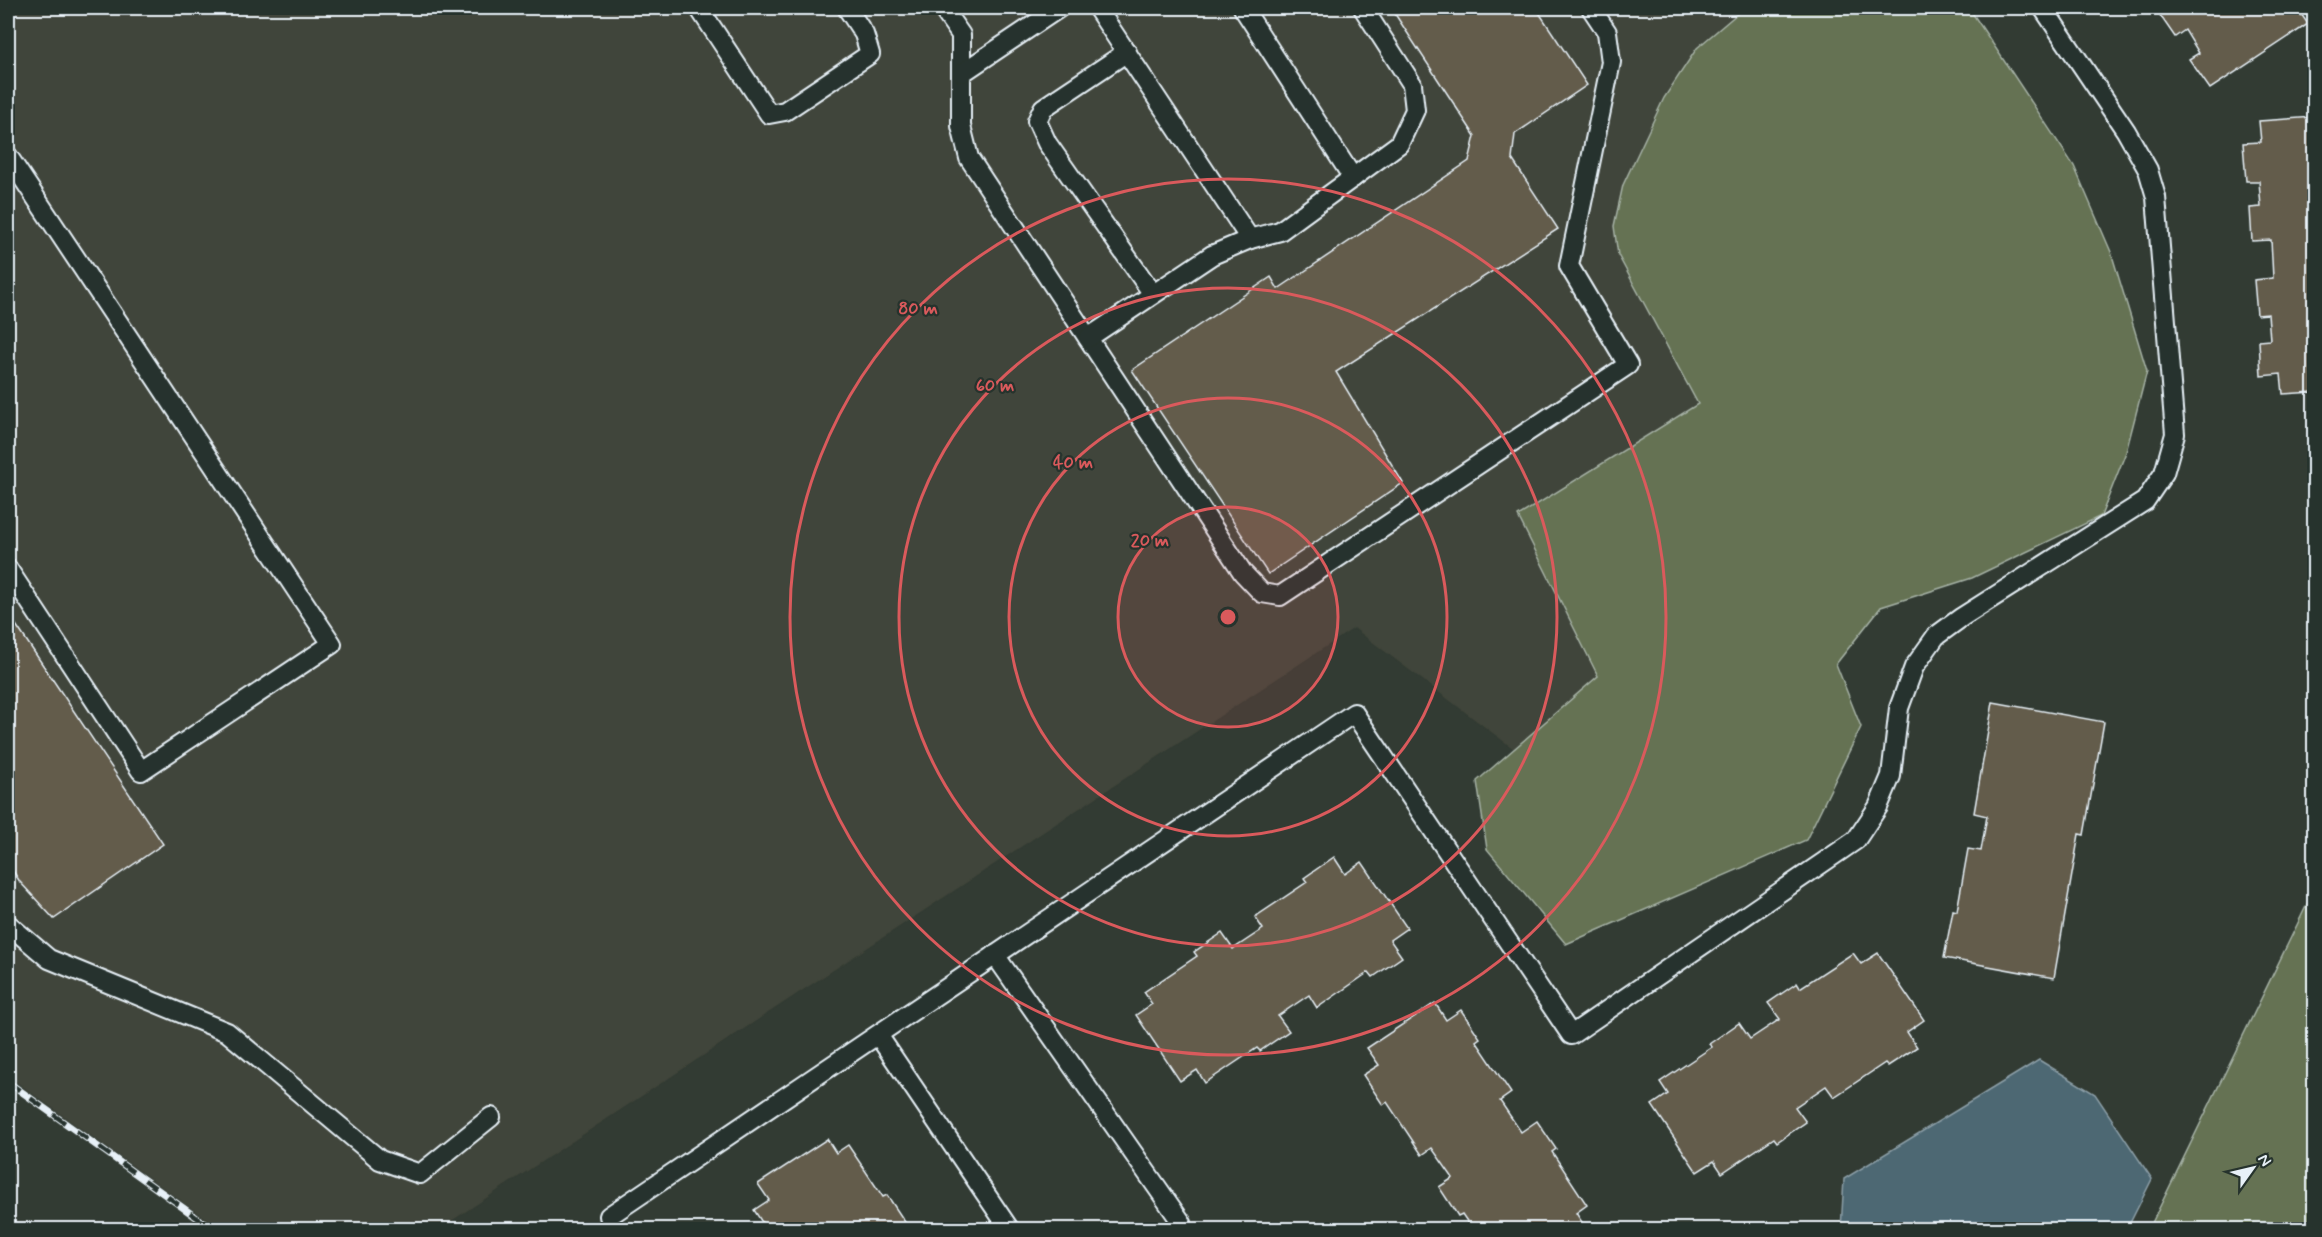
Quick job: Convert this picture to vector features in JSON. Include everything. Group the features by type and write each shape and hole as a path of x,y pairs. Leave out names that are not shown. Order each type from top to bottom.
{"lane":[{"path":"699,8 769,114 784,111 870,54 864,34 846,8"},
{"path":"942,8 961,35 961,126 969,158 1243,573 1262,593 1280,596 1628,365 1569,266 1611,62 1607,32 1591,8"},
{"path":"962,73 1059,8"},
{"path":"1097,8 1250,239"},
{"path":"1243,8 1353,178"},
{"path":"1088,338 1212,255 1250,239 1280,231 1399,144 1415,110 1412,84 1364,8"},
{"path":"609,1216 1354,713 1570,1035 1856,840 1878,807 1891,776 1899,708 1914,667 1936,636 1962,617 2145,501 2164,473 2175,434 2156,197 2148,170 2126,131 2043,8"},
{"path":"1127,52 1043,108 1037,121 1047,144 1153,294"},
{"path":"8,156 332,644 141,771 8,569"},
{"path":"8,924 49,959 227,1032 380,1160 420,1174 491,1117"},
{"path":"995,955 1182,1223 1173,1230"},
{"path":"878,1035 1010,1230"}],"shaded area":[{"path":"8,8 1744,8 1697,48 1664,98 1646,137 1618,255 1698,404 1519,516 1598,676 1514,749 1354,628 439,1229 220,1229 8,1076"}],"green space":[{"path":"1744,8 1969,8 2074,166 2111,252 2147,371 2126,452 2101,516 1972,578 1881,607 1836,664 1861,727 1806,840 1566,944 1487,849 1477,781 1598,676 1518,516 1698,404 1618,255 1614,226 1623,185 1664,98 1697,48"},
{"path":"2314,890 2314,1229 2149,1229"}],"water":[{"path":"2039,1060 2095,1094 2152,1179 2127,1229 1841,1229 1844,1179"}],"building":[{"path":"1391,8 1536,8 1587,85 1515,134 1512,159 1558,229 1336,372 1403,483 1268,574 1132,370 1271,277 1278,289 1469,161 1475,136"},
{"path":"2155,8 2297,8 2308,24 2210,89 2189,59 2199,53 2185,30 2175,37"},
{"path":"2314,117 2314,392 2283,394 2281,374 2261,376 2259,341 2270,340 2268,314 2257,315 2254,280 2273,278 2271,240 2252,241 2250,208 2261,207 2259,181 2246,181 2243,143 2261,142 2259,121"},
{"path":"8,613 163,844 54,919 20,882 8,863"},
{"path":"1993,702 2104,722 2084,835 2079,834 2054,978 1944,958 1953,910 1957,911 1968,849 1981,851 1987,816 1974,813"},
{"path":"1334,857 1345,874 1362,862 1407,928 1390,940 1402,957 1373,977 1369,972 1317,1008 1309,995 1278,1016 1289,1031 1260,1051 1257,1048 1205,1083 1197,1070 1180,1081 1136,1015 1152,1004 1144,992 1197,956 1194,952 1222,933 1233,949 1263,929 1255,917 1307,882 1304,878"},
{"path":"1853,953 1861,964 1878,953 1924,1020 1907,1032 1917,1047 1888,1066 1885,1063 1834,1097 1826,1086 1795,1107 1806,1122 1777,1142 1774,1138 1722,1173 1714,1161 1697,1172 1652,1105 1668,1094 1660,1082 1712,1047 1709,1044 1739,1023 1750,1039 1780,1019 1768,1003 1797,983 1800,988"},
{"path":"1435,1003 1446,1020 1461,1010 1480,1038 1476,1041 1511,1093 1500,1101 1521,1132 1537,1121 1556,1149 1552,1152 1587,1205 1576,1213 1587,1230 1473,1230 1462,1214 1458,1216 1439,1187 1453,1178 1432,1148 1422,1155 1387,1102 1383,1105 1363,1075 1379,1065 1367,1048"},
{"path":"827,1139 836,1153 848,1145 883,1197 887,1195 907,1225 900,1230 767,1230 754,1210 769,1200 758,1184"}],"railway":[{"path":"8,1082 214,1230"}]}
